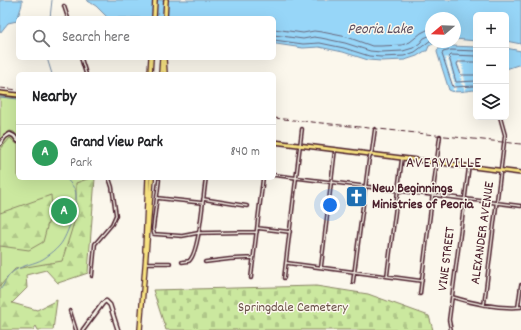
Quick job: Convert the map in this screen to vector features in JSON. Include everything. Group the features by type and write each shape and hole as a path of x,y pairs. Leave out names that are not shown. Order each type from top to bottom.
{"highway":[{"path":"154,16 155,0"},
{"path":"165,16 166,0"},
{"path":"150,72 151,60"},
{"path":"161,72 163,60"},
{"path":"163,60 165,72"},
{"path":"147,180 149,195"},
{"path":"140,330 149,195 152,180"}],"main road":[{"path":"0,93 16,95"},
{"path":"276,142 521,173"}],"street":[{"path":"64,6 67,16"},
{"path":"82,60 85,72"},
{"name":"ALEXANDER AVENUE","path":"484,305 505,135 501,120"},
{"path":"353,282 375,128"},
{"path":"284,278 302,129"},
{"path":"0,144 5,137 10,134 16,138"},
{"path":"420,294 440,136"},
{"path":"321,267 335,150"},
{"path":"388,276 402,158"},
{"name":"VINE STREET","path":"451,330 449,320 469,166"},
{"path":"276,175 521,206"},
{"path":"92,276 95,244 112,224 115,218 116,208 110,180"},
{"path":"159,180 152,230 153,233 182,236 198,233 257,232"},
{"path":"182,262 189,261 194,255 206,180"},
{"path":"251,278 263,180"},
{"path":"156,198 202,203"},
{"path":"203,199 247,206"},
{"path":"257,228 290,232"},
{"path":"205,262 234,258 253,258"},
{"path":"286,262 422,281"},
{"path":"145,264 170,263"},
{"path":"518,307 521,285"},
{"path":"452,297 484,305 521,307"},
{"path":"83,330 85,325 103,303 107,302 110,305 118,330"},
{"path":"70,312 76,330"},
{"path":"85,325 86,330"}],"green space":[{"path":"0,96 16,98 16,134 10,131 0,140"},
{"path":"16,125 16,180 95,180 88,273 58,283 46,270 26,275 27,288 12,303 37,310 57,300 53,330 38,330 36,326 33,330 0,330 0,126"},
{"path":"10,138 16,143 16,180 84,180 76,183 76,216 62,261 15,269 0,286 0,246 29,250 43,242 52,208 51,195 0,213 0,150"},
{"name":"Springdale Cemetery","path":"316,286 368,294 429,316 433,330 166,330 153,290"}],"water":[{"path":"0,0 22,0 18,16 16,16 16,21 8,23 0,33"},
{"name":"Peoria Lake","path":"86,0 521,0 521,44 509,42 509,12 473,12 473,41 461,40 461,12 425,12 425,48 428,48 427,51 405,60 381,61 368,60 343,52 319,47 303,48 276,44 276,16 106,16 96,6"},
{"name":"Peoria Lake","path":"461,46 473,47 473,90 458,92 449,90 437,52 438,49 461,48"},
{"path":"509,49 521,51 521,64 509,68"}],"pier":[{"path":"463,60 460,61 463,62 460,63 463,63 461,65 464,65 461,69 464,68 462,70 465,71 462,72 465,72 462,73 465,74 459,75 461,71 458,71 461,70 458,70 460,67 457,66 460,65 457,65 459,61 457,61"},
{"path":"451,62 448,63 451,63 449,65 451,66 449,67 452,67 450,70 453,71 450,71 453,72 451,75 448,74 450,72 447,70 449,68 447,68 448,66 446,65 448,65 446,64 448,64 445,63"},
{"path":"454,75 452,78 454,78 450,79 451,78 449,77 451,77 449,76"},
{"path":"465,75 463,77 466,77 463,78 466,78 463,79 466,80 460,81 462,78 459,78 462,76 459,76"},
{"path":"452,79 455,79 453,81 456,82 454,85 456,85 454,86 456,86 454,87 451,85 453,83 450,82"},
{"path":"466,81 464,83 467,83 464,84 467,85 464,86 467,86 465,87 468,88 465,88 465,93 464,88 461,88 464,87 461,87 464,85 460,84 463,82 460,82"},
{"path":"454,87 457,87 455,89 457,89 455,90 455,93 454,90 452,90"}],"waterway":[{"path":"50,16 52,0"},
{"path":"48,60 51,72"},
{"path":"0,97 16,99"},
{"path":"0,290 8,277 17,269 43,259 56,249 63,241 72,219 76,202 75,190 68,180"}],"railway":[{"path":"0,88 16,90"},
{"path":"276,118 521,144"}],"place":[{"name":"New Beginnings Ministries of Peoria","path":"357,197"},
{"name":"Grand View Park","path":"64,211"}],"district":[{"name":"AVERYVILLE","path":"444,164"}]}
